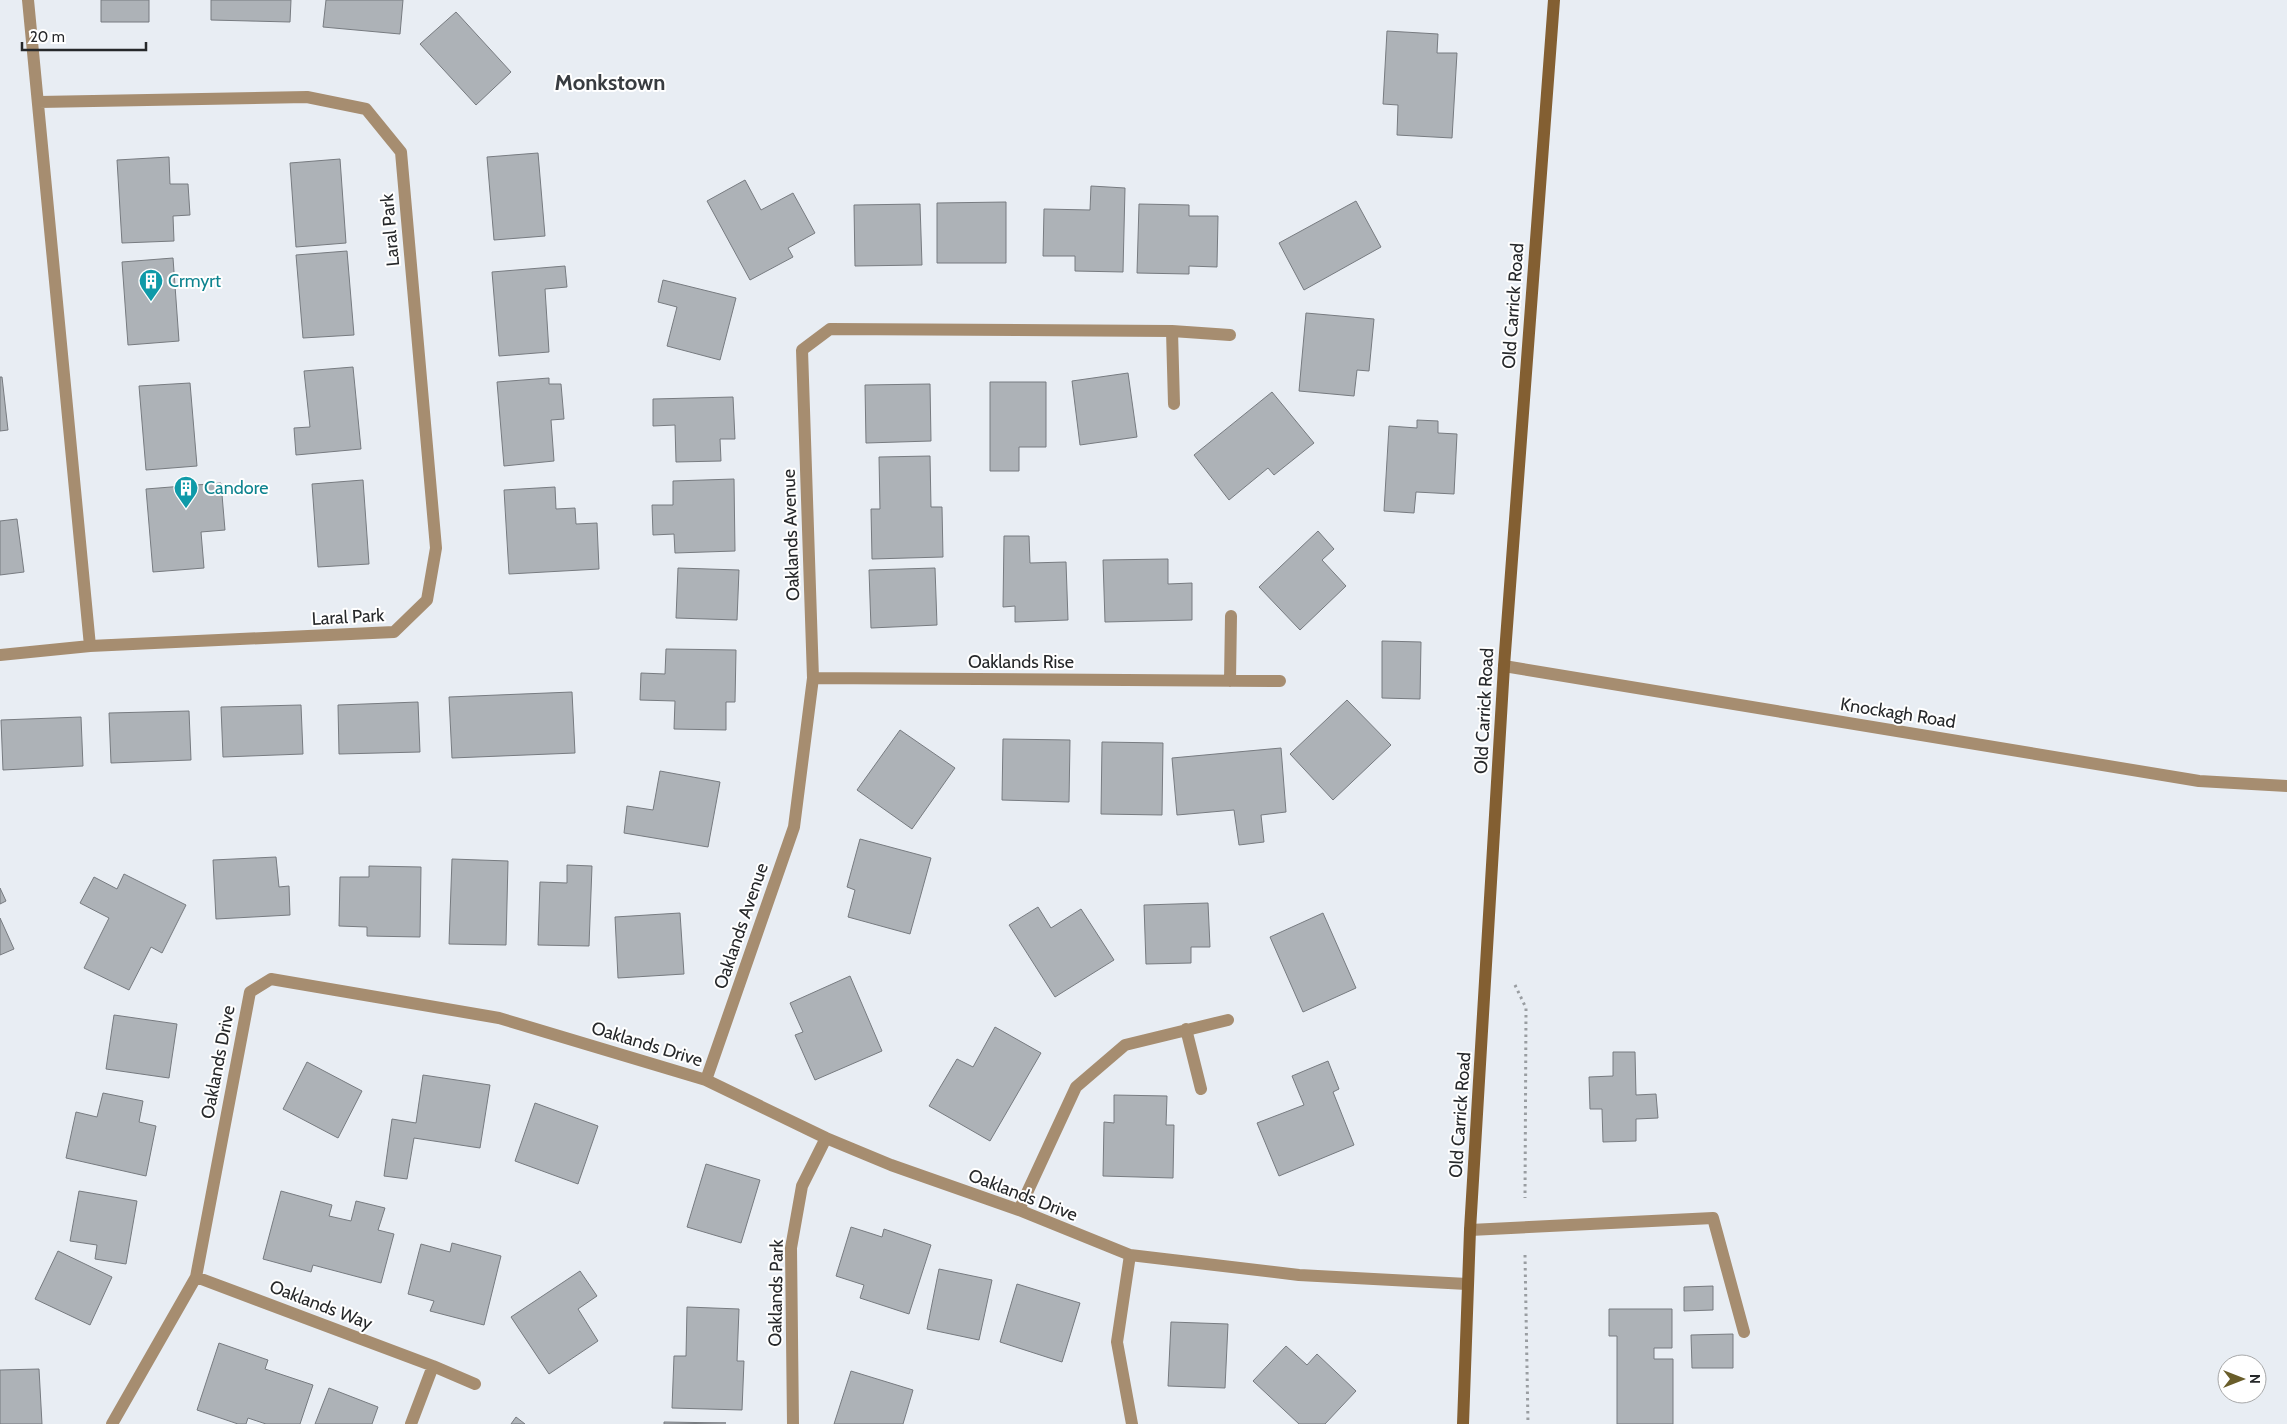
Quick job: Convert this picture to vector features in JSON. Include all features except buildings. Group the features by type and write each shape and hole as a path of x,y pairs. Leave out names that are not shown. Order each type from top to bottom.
{"main road":[{"name":"Old Carrick Road","path":"1463,1424 1467,1284 1504,666 1554,0"}],"street":[{"path":"28,0 90,646"},
{"name":"Laral Park","path":"0,656 90,646 394,632 427,600 436,548 400,152 366,109 308,97 39,102"},
{"name":"Oaklands Avenue","path":"706,1080 794,827 813,678 802,350 830,329 1172,330 1230,335"},
{"path":"1172,330 1174,404"},
{"path":"1230,681 1231,616"},
{"name":"Knockagh Road","path":"1504,666 2199,781 2287,786"},
{"name":"Oaklands Rise","path":"813,678 1280,681"},
{"name":"Oaklands Drive","path":"112,1424 196,1277 250,992 271,979 499,1018 706,1080 826,1138 890,1165 1019,1210 1130,1255 1298,1275 1467,1284"},
{"path":"1019,1210 1076,1087 1125,1045 1228,1020"},
{"path":"1186,1030 1201,1089"},
{"name":"Oaklands Park","path":"793,1424 791,1248 802,1186 826,1138"},
{"path":"1470,1230 1713,1218 1744,1332"},
{"path":"1130,1255 1117,1342 1132,1424"},
{"name":"Oaklands Way","path":"196,1277 433,1366 475,1384"},
{"path":"411,1424 433,1366"}],"path":[{"path":"1514,982 1526,1008 1525,1228 1528,1424"}],"place":[{"name":"Crmyrt","path":"151,302"},
{"name":"Candore","path":"186,509"}],"district":[{"name":"Monkstown","path":"610,82"}]}
